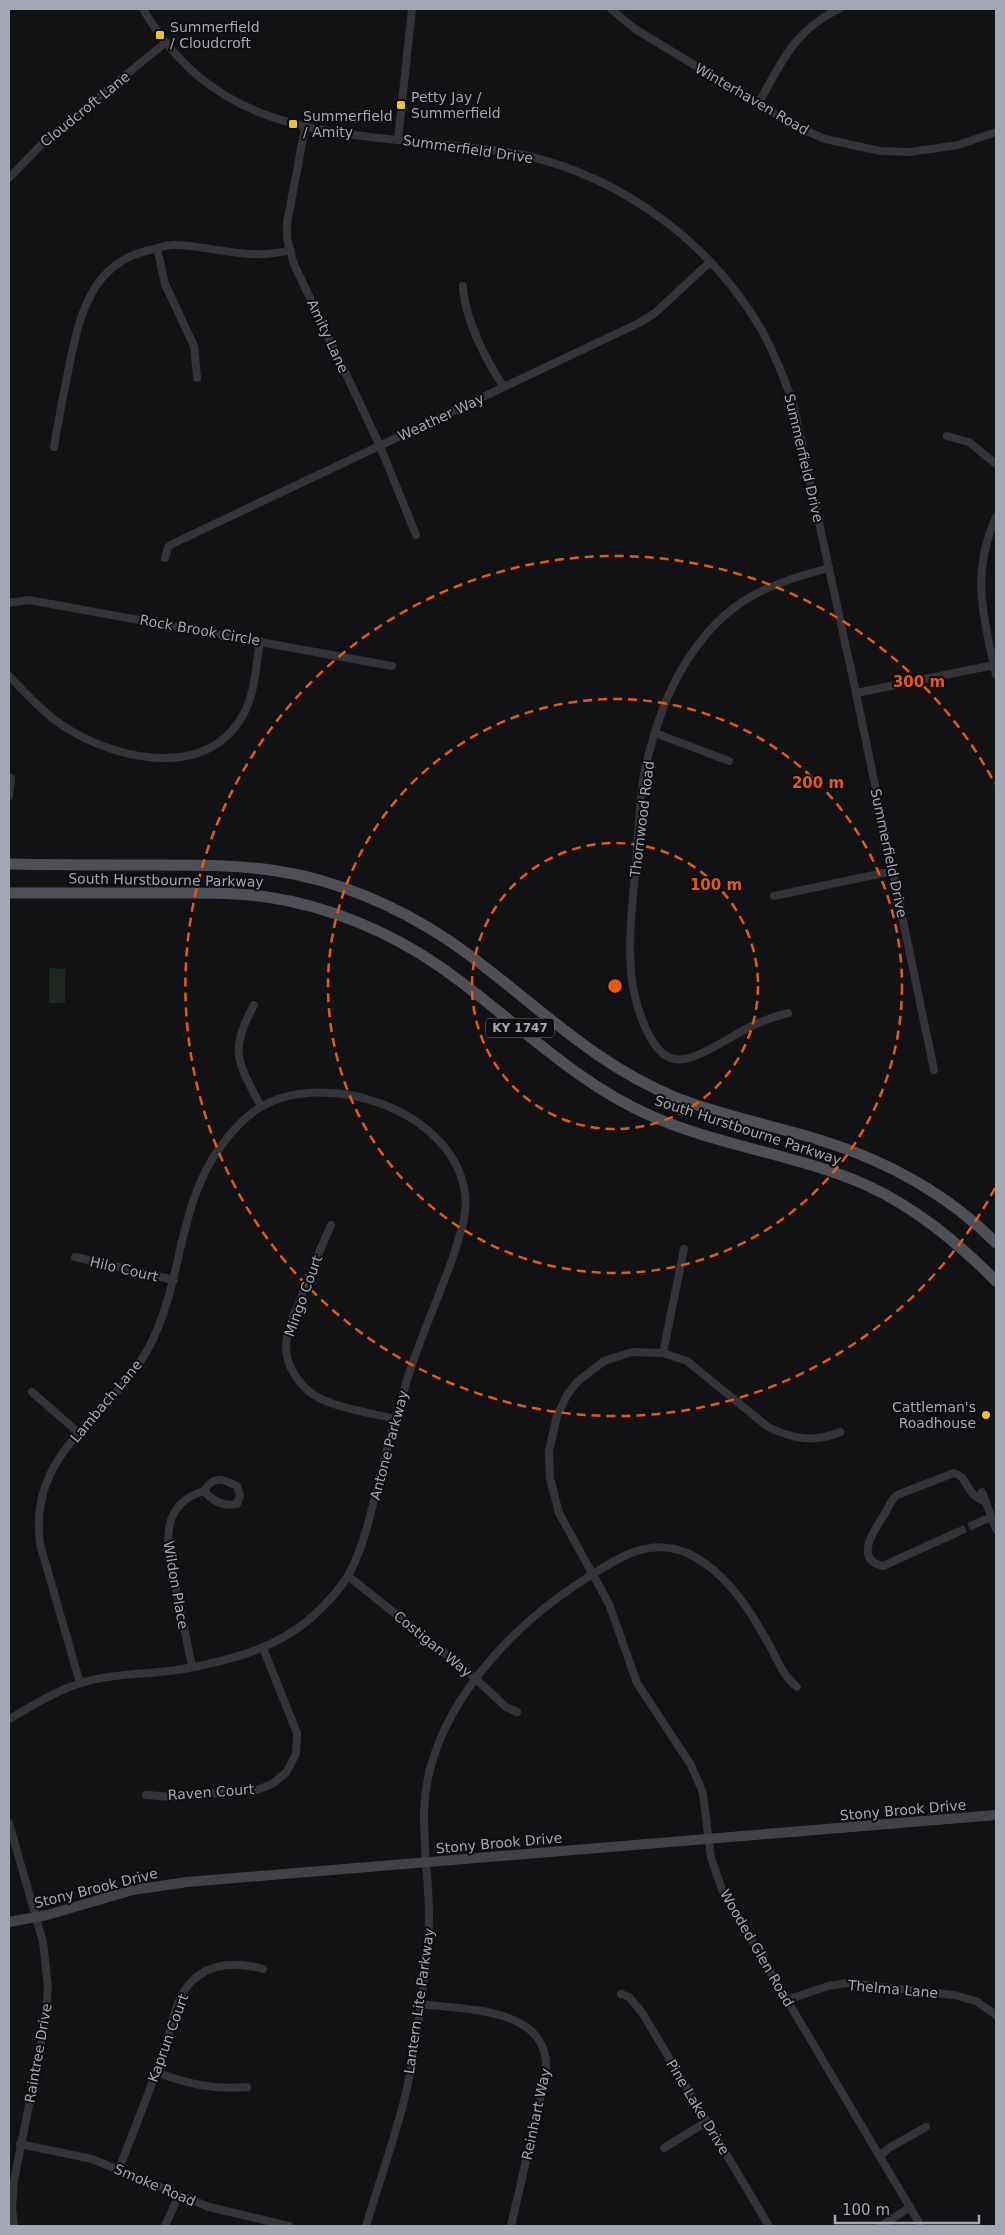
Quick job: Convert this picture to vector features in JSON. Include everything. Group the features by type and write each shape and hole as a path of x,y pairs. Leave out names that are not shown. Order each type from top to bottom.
{"main road":[{"name":"South Hurstbourne Parkway","path":"9,864 236,867 286,873 345,888 415,919 448,940 477,960 585,1047 634,1078 677,1098 826,1142 875,1160 910,1177 964,1214 996,1243"},
{"name":"South Hurstbourne Parkway","path":"9,893 222,894 266,897 325,910 360,923 401,943 438,965 571,1069 606,1092 649,1115 695,1132 802,1163 862,1183 885,1194 930,1222 996,1281"}],"street":[{"name":"Summerfield Drive","path":"143,9 166,42 190,68 229,98 261,114 305,128 528,156 556,164 598,180 639,202 669,224 710,262 741,299 760,328 780,366 802,437 934,1070"},
{"path":"398,139 412,9"},
{"name":"Winterhaven Road","path":"611,9 635,29 808,133 880,151 910,152 958,145 996,132"},
{"path":"758,104 798,38 814,22 838,9"},
{"name":"Cloudcroft Lane","path":"9,178 43,143 166,42"},
{"name":"Amity Lane","path":"305,128 287,223 293,262 380,446 416,535"},
{"path":"54,447 76,327 86,302 97,284 119,262 145,250 174,245 254,256 290,250"},
{"path":"157,248 165,284 194,346 197,378"},
{"name":"Weather Way","path":"165,558 170,545 639,323 655,313 710,262"},
{"path":"464,286 466,312 496,376 504,387"},
{"path":"947,436 969,442 996,464"},
{"path":"996,517 987,541 980,584 980,598 996,676"},
{"name":"Thornwood Road","path":"788,1014 752,1026 692,1058 675,1060 662,1054 656,1048 640,1010 631,973 630,941 642,792 646,765 666,703 680,674 710,629 734,607 755,593 791,578 830,568"},
{"name":"Rock Brook Circle","path":"9,603 29,600 392,666"},
{"path":"9,676 57,721 98,744 139,756 160,758 186,756 214,746 226,737 243,716 248,703 260,641"},
{"path":"856,693 994,665"},
{"path":"655,733 729,761"},
{"path":"9,777 11,778 9,796"},
{"path":"774,896 893,872"},
{"path":"254,1005 243,1026 237,1049 239,1064 261,1107"},
{"name":"Antone Parkway","path":"9,1719 80,1683 129,1673 176,1670 220,1661 263,1648 308,1620 329,1601 348,1576 365,1536 395,1419 409,1373 441,1292 462,1228 466,1204 459,1170 447,1148 432,1132 406,1115 382,1104 347,1095 317,1094 286,1098 261,1107"},
{"name":"Lambach Lane","path":"80,1683 44,1561 38,1525 39,1503 52,1467 127,1380 147,1351 163,1318 191,1208 207,1168 217,1150 229,1135 261,1107"},
{"name":"Mingo Court","path":"332,1225 317,1254 289,1328 286,1349 290,1364 295,1375 313,1394 331,1402 395,1419"},
{"path":"662,1354 684,1249"},
{"name":"Hilo Court","path":"75,1257 174,1280"},
{"name":"Wooded Glen Road","path":"840,1432 818,1440 779,1432 762,1423 694,1365 676,1356 632,1352 613,1357 596,1366 577,1382 567,1395 555,1421 551,1438 549,1465 554,1501 616,1620 637,1683 691,1765 702,1792 711,1858 723,1892 922,2226"},
{"path":"32,1392 80,1434"},
{"path":"958,1532 883,1566 875,1564 870,1557 869,1538 890,1501 897,1495 954,1473 962,1477 974,1497 984,1501"},
{"name":"Wildon Place","path":"192,1666 168,1549 167,1537 170,1523 177,1509 191,1497 204,1491 208,1483 215,1480 224,1480 237,1486 240,1496 236,1504 230,1505 210,1498 204,1491"},
{"path":"982,1492 996,1528"},
{"path":"975,1524 991,1517"},
{"name":"Lantern Lite Parkway","path":"366,2226 403,2105 411,2068 429,1924 424,1810 432,1765 443,1732 452,1714 475,1679 540,1612 566,1592 629,1552 649,1547 676,1550 700,1560 718,1574 744,1604 785,1676 797,1687"},
{"name":"Costigan Way","path":"348,1576 475,1679 506,1707 517,1712"},
{"name":"Raven Court","path":"146,1795 153,1794 172,1797 257,1790 272,1784 286,1772 296,1754 298,1733 263,1648"},
{"name":"Stony Brook Drive","path":"9,1922 35,1917 133,1890 179,1883 996,1816"},
{"name":"Raintree Drive","path":"9,1823 44,1952 48,2000 12,2194 14,2226"},
{"name":"Kaprun Court","path":"119,2169 156,2072 177,2006 186,1988 192,1981 211,1968 226,1965 250,1965 263,1968"},
{"name":"Thelma Lane","path":"787,2000 828,1986 847,1983 954,1994 976,2001 996,2015"},
{"name":"Pine Lake Drive","path":"621,1994 629,1997 643,2014 769,2226"},
{"name":"Reinhart Way","path":"420,2004 509,2017 531,2030 542,2045 546,2060 545,2078 511,2226"},
{"path":"156,2072 201,2086 247,2087"},
{"path":"664,2148 706,2122"},
{"path":"880,2156 889,2148 926,2127"},
{"name":"Smoke Road","path":"20,2144 92,2159 209,2207 289,2226"},
{"path":"166,2226 179,2195"},
{"path":"881,2226 910,2207"}],"shaded area":[{"path":"49,968 65,969 65,1003 49,1003"}],"tunnel":[{"path":"958,1532 975,1524"}],"place":[{"name":"Summerfield / Cloudcroft","path":"160,35"},
{"name":"Petty Jay / Summerfield","path":"401,105"},
{"name":"Summerfield / Amity","path":"293,124"},
{"name":"Cattleman's Roadhouse","path":"986,1415"}]}
